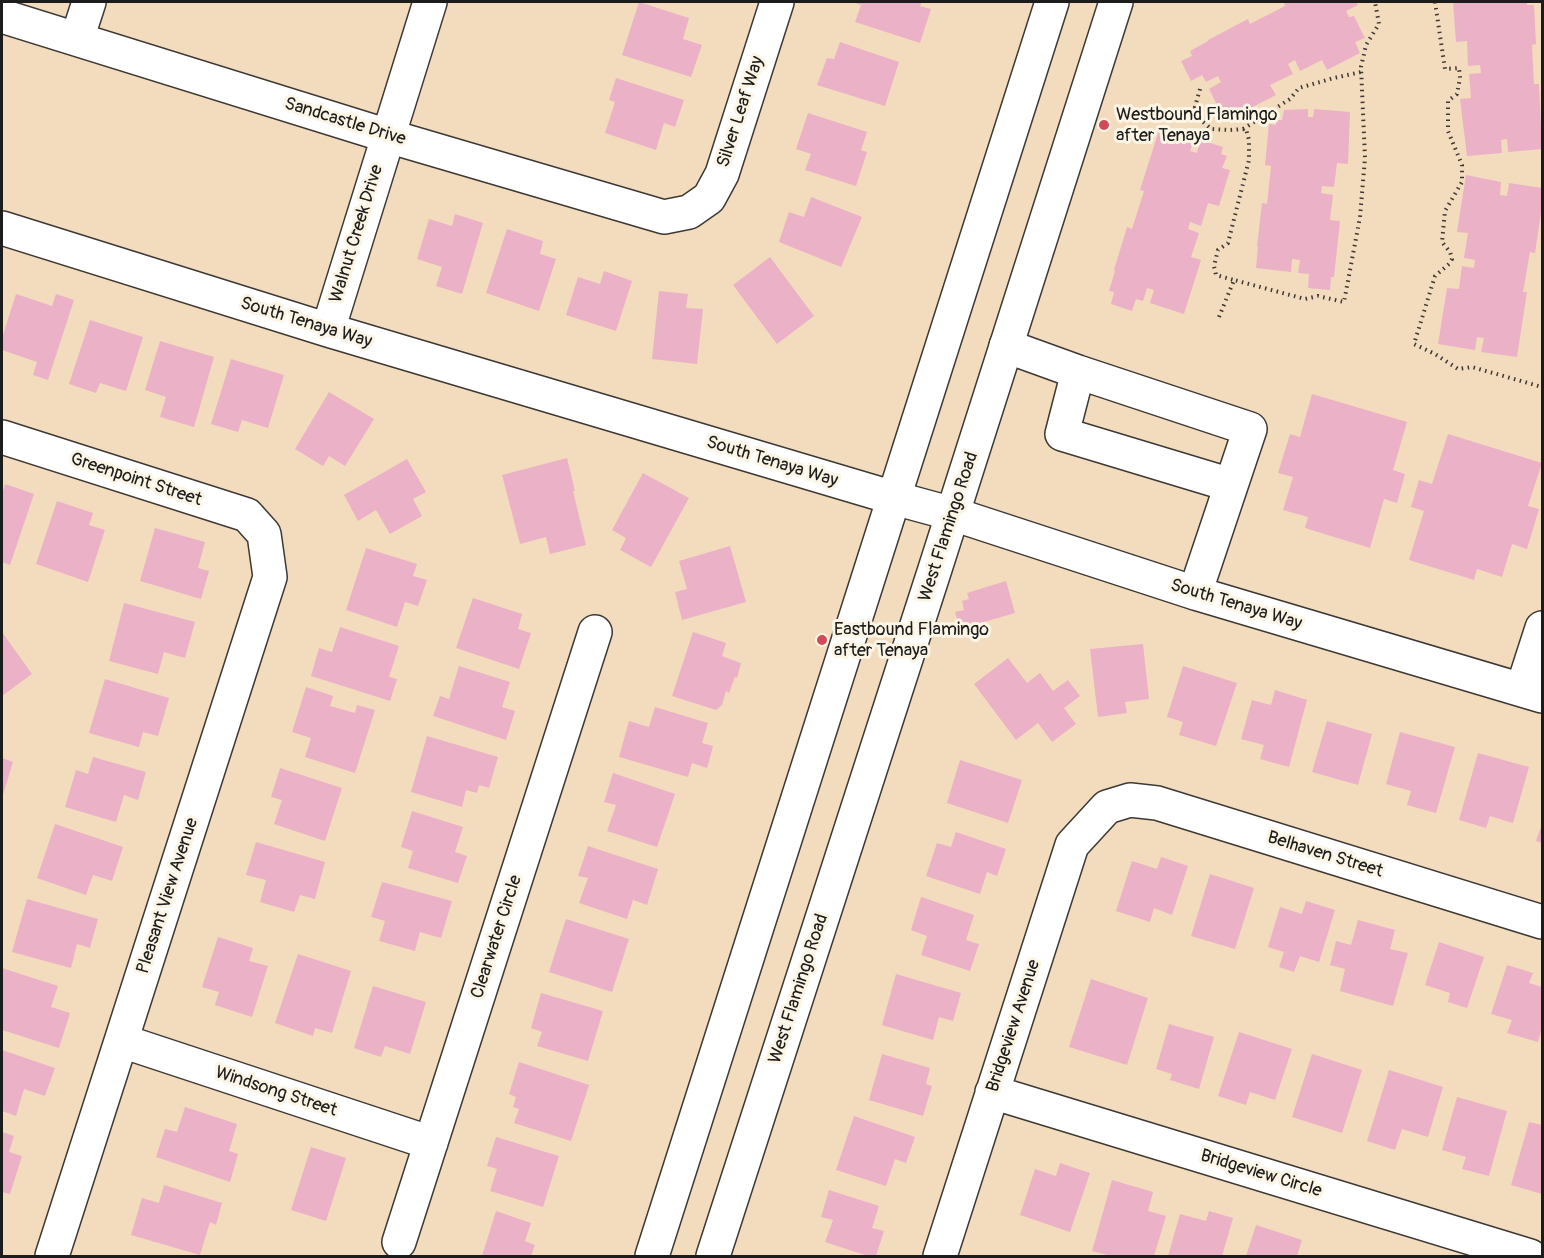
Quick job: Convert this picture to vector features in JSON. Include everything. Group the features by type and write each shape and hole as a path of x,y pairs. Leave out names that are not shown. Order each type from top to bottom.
{"street":[{"path":"77,39 89,2"},
{"name":"Walnut Creek Drive","path":"328,330 430,2"},
{"name":"Silver Leaf Way","path":"689,212 709,198 722,174 777,2"},
{"path":"652,1257 1052,2"},
{"name":"West Flamingo Road","path":"713,1257 1116,2"},
{"name":"Sandcastle Drive","path":"2,15 388,136 664,217 689,212"},
{"name":"South Tenaya Way","path":"2,228 328,330 952,514 1195,593 1532,693"},
{"path":"1006,346 1250,429 1195,593"},
{"path":"1078,372 1062,434 1231,485"},
{"name":"Greenpoint Street","path":"2,437 247,515 264,534"},
{"name":"Pleasant View Avenue","path":"52,1257 270,577 264,534"},
{"path":"1532,693 1542,628"},
{"name":"Clearwater Circle","path":"399,1242 595,632"},
{"name":"Belhaven Street","path":"1107,807 1130,800 1157,803 1542,922"},
{"name":"Bridgeview Avenue","path":"940,1257 1072,845 1107,807"},
{"name":"Windsong Street","path":"122,1041 431,1143"},
{"name":"Bridgeview Circle","path":"992,1092 1530,1257"}],"path":[{"path":"1200,89 1195,107 1202,121 1211,129 1246,129 1249,140 1249,159 1228,243 1218,250 1214,266 1216,275 1305,299 1318,296 1344,302 1360,217 1365,158 1361,67 1366,45 1379,24 1375,2"},
{"path":"1435,2 1445,69 1459,68 1457,94 1448,101 1448,131 1462,165 1462,182 1445,211 1442,242 1452,258 1449,264 1435,276 1414,344 1458,369 1472,366 1542,387"},
{"path":"1242,129 1290,99 1299,88 1361,72"},
{"path":"1219,316 1234,280"}],"building":[{"path":"639,2 689,18 683,39 702,45 691,77 622,55"},
{"path":"851,2 922,2 920,6 931,9 920,43 855,22 861,5"},
{"path":"1286,2 1356,2 1358,5 1346,11 1349,17 1354,16 1365,38 1355,42 1360,53 1327,70 1322,60 1300,71 1295,60 1288,64 1293,74 1270,85 1276,95 1225,121 1209,89 1221,82 1218,76 1206,82 1202,75 1191,81 1181,61 1192,56 1190,51 1208,40 1248,19 1250,24 1285,6"},
{"path":"1453,2 1527,2 1527,5 1534,5 1536,44 1532,45 1534,84 1539,84 1542,149 1508,152 1507,139 1501,140 1502,153 1467,156 1460,99 1471,98 1469,74 1481,73 1480,65 1468,66 1467,41 1456,42"},
{"path":"840,42 899,62 885,106 817,85 827,58 834,59"},
{"path":"616,78 684,100 675,127 664,123 656,150 605,133 615,102 609,100"},
{"path":"1308,109 1308,117 1313,117 1314,109 1350,112 1348,164 1337,163 1334,187 1322,186 1321,193 1333,195 1330,220 1340,221 1334,277 1331,277 1330,290 1308,288 1309,274 1298,273 1300,260 1292,259 1291,272 1256,268 1262,203 1267,204 1271,166 1265,165 1269,124 1276,125 1276,120 1282,120 1284,110"},
{"path":"808,113 867,132 861,150 867,152 856,186 805,170 811,154 796,149"},
{"path":"1160,127 1195,138 1190,151 1197,153 1200,140 1223,147 1221,154 1227,156 1222,168 1230,170 1219,206 1208,203 1201,226 1190,222 1188,229 1199,233 1191,257 1201,260 1184,314 1150,303 1154,290 1147,288 1143,301 1136,299 1132,311 1111,304 1114,292 1109,291 1127,227 1132,229 1144,191 1140,190"},
{"path":"1466,175 1501,182 1500,195 1507,196 1509,183 1542,188 1542,206 1535,253 1530,252 1523,292 1527,292 1517,357 1481,352 1484,338 1477,337 1475,350 1438,344 1447,288 1459,289 1462,266 1474,268 1475,260 1464,258 1468,233 1457,232"},
{"path":"811,197 862,217 841,267 779,242 789,212 804,217"},
{"path":"455,214 483,223 462,294 436,286 442,267 417,259 429,219 452,226"},
{"path":"507,229 543,241 540,254 556,259 539,311 486,293"},
{"path":"770,257 814,316 777,344 733,285"},
{"path":"604,271 632,281 616,331 566,315 578,277 600,284"},
{"path":"659,291 688,294 686,308 703,309 697,364 652,359"},
{"path":"16,294 52,306 56,294 74,300 48,380 33,375 37,362 2,350 2,338"},
{"path":"90,320 143,337 126,391 100,383 96,393 69,384"},
{"path":"160,341 214,357 194,427 160,417 166,397 145,390"},
{"path":"231,359 284,375 268,428 242,420 238,432 211,424"},
{"path":"329,392 374,419 345,466 329,456 323,466 295,449"},
{"path":"1312,394 1407,422 1393,470 1405,474 1397,503 1384,499 1370,548 1305,528 1308,517 1283,510 1293,477 1278,473 1290,434 1300,437"},
{"path":"1448,434 1542,463 1528,506 1539,509 1527,549 1512,544 1502,577 1477,569 1474,580 1409,560 1424,511 1411,507 1419,480 1432,484"},
{"path":"567,458 586,545 550,554 546,537 520,544 502,475"},
{"path":"407,459 426,492 413,499 422,516 390,534 376,510 358,521 344,495"},
{"path":"643,473 689,498 651,567 620,550 626,538 612,530"},
{"path":"5,484 34,494 10,565 2,562 2,495"},
{"path":"57,501 93,513 89,525 105,530 88,582 36,564"},
{"path":"155,528 205,542 198,568 209,571 201,599 140,581"},
{"path":"730,546 746,602 682,620 675,592 687,589 679,561"},
{"path":"366,548 417,564 413,576 427,580 418,606 405,602 397,627 346,610"},
{"path":"1006,581 1015,613 960,629 955,612 964,610 962,601 969,599 967,593"},
{"path":"473,598 522,614 518,629 531,633 519,669 456,648"},
{"path":"124,603 195,622 185,658 164,652 158,674 109,661"},
{"path":"340,627 399,646 389,677 397,679 390,701 311,676 319,648 332,652"},
{"path":"2,632 32,674 2,696"},
{"path":"693,632 726,643 722,656 741,663 737,678 735,677 729,693 726,691 722,705 716,710 672,696"},
{"path":"1143,644 1149,699 1125,702 1127,713 1098,717 1090,649"},
{"path":"1008,658 1027,683 1040,673 1053,691 1068,680 1080,696 1064,708 1076,724 1052,742 1038,723 1016,740 974,684"},
{"path":"459,666 510,682 502,707 515,711 506,740 433,716 440,696 449,699"},
{"path":"1183,666 1237,683 1216,746 1179,735 1183,722 1167,717"},
{"path":"105,679 169,698 158,736 143,732 139,747 89,733"},
{"path":"306,687 333,696 330,706 355,713 357,705 375,710 355,773 305,757 311,738 292,732"},
{"path":"1275,690 1307,700 1289,767 1260,759 1264,745 1241,739 1252,700 1271,705"},
{"path":"655,707 708,723 702,743 713,746 707,768 692,763 688,777 619,757 629,721 649,727"},
{"path":"1327,721 1372,734 1358,785 1312,772"},
{"path":"1400,732 1455,747 1436,813 1407,805 1411,791 1386,784"},
{"path":"427,736 498,757 489,788 479,785 477,793 466,790 462,807 411,792"},
{"path":"1478,753 1529,767 1513,823 1490,816 1486,828 1459,820"},
{"path":"93,757 146,772 138,800 124,795 116,822 65,807 76,770 88,774"},
{"path":"2,758 13,762 2,798"},
{"path":"960,760 1022,780 1008,823 947,803"},
{"path":"280,768 342,788 325,841 274,824 282,800 271,797"},
{"path":"613,773 675,794 657,847 607,831 616,805 604,802"},
{"path":"412,811 463,827 455,852 467,856 458,883 408,868 413,851 401,847"},
{"path":"55,824 123,847 112,881 93,875 86,895 37,878"},
{"path":"1542,824 1542,843 1536,841"},
{"path":"956,832 1006,849 997,876 987,872 980,894 926,876 937,843 951,847"},
{"path":"256,842 325,862 315,899 300,895 294,912 260,902 266,880 246,875"},
{"path":"588,846 658,869 647,905 633,900 627,919 579,903 588,878 578,876"},
{"path":"1161,857 1188,866 1172,915 1154,908 1150,922 1116,911 1132,861 1157,869"},
{"path":"1210,874 1254,888 1235,949 1191,936"},
{"path":"382,882 452,901 441,938 420,932 415,951 379,941 385,921 371,917"},
{"path":"921,897 974,915 966,940 979,944 970,971 921,955 927,936 911,930"},
{"path":"27,899 98,919 90,948 77,944 71,968 12,952"},
{"path":"1306,901 1335,910 1319,962 1300,956 1294,972 1279,967 1284,952 1268,947 1280,907 1302,914"},
{"path":"566,919 629,939 612,992 549,972"},
{"path":"1358,920 1395,930 1390,949 1408,953 1393,1006 1340,991 1345,969 1330,965 1336,941 1351,945"},
{"path":"218,937 253,948 249,961 268,966 252,1017 215,1005 219,992 202,987"},
{"path":"1439,942 1484,957 1467,1008 1448,1002 1450,993 1425,985"},
{"path":"298,954 351,971 332,1033 315,1028 313,1036 275,1023"},
{"path":"1507,965 1533,973 1529,983 1542,987 1542,1027 1538,1042 1507,1033 1512,1020 1491,1014"},
{"path":"2,968 58,986 51,1007 70,1013 59,1048 2,1030"},
{"path":"896,974 961,993 953,1021 939,1017 933,1040 882,1025"},
{"path":"1091,979 1148,998 1127,1065 1069,1047"},
{"path":"373,986 426,1002 410,1054 385,1046 381,1057 354,1048"},
{"path":"541,993 603,1011 588,1061 537,1046 542,1032 531,1028"},
{"path":"1169,1024 1214,1037 1199,1089 1170,1080 1172,1074 1156,1069"},
{"path":"1239,1032 1292,1049 1275,1100 1250,1092 1246,1105 1218,1096"},
{"path":"2,1050 55,1068 45,1096 24,1089 16,1116 2,1111"},
{"path":"882,1054 930,1068 926,1084 932,1086 923,1116 869,1100"},
{"path":"1312,1054 1362,1070 1342,1133 1292,1117"},
{"path":"519,1062 589,1085 571,1141 514,1123 519,1109 513,1107 516,1097 509,1094"},
{"path":"1389,1070 1443,1087 1428,1137 1402,1129 1395,1150 1367,1141"},
{"path":"1457,1097 1507,1111 1489,1176 1462,1169 1466,1157 1442,1150"},
{"path":"185,1107 237,1124 229,1151 238,1154 230,1182 156,1157 165,1129 177,1132"},
{"path":"854,1116 915,1137 906,1163 895,1159 886,1186 836,1170"},
{"path":"1529,1122 1542,1125 1542,1194 1511,1185"},
{"path":"2,1132 14,1136 9,1152 22,1156 10,1194 2,1192"},
{"path":"496,1137 559,1156 543,1207 490,1191 497,1169 487,1166"},
{"path":"311,1147 346,1158 326,1221 291,1210"},
{"path":"1060,1163 1090,1173 1070,1232 1020,1215 1035,1169 1056,1176"},
{"path":"1112,1180 1153,1192 1148,1211 1166,1216 1154,1256 1111,1256 1092,1251"},
{"path":"164,1185 222,1203 216,1225 210,1222 200,1255 131,1235 142,1198 159,1203"},
{"path":"829,1190 879,1206 872,1228 884,1231 876,1256 868,1256 825,1242 833,1220 821,1217"},
{"path":"496,1211 531,1223 525,1241 535,1245 531,1256 482,1256"},
{"path":"1209,1211 1233,1218 1222,1256 1168,1256 1180,1214 1206,1221"},
{"path":"1256,1225 1302,1240 1297,1256 1246,1256"}],"place":[{"name":"Westbound Flamingo after Tenaya","path":"1104,125"},
{"name":"Eastbound Flamingo after Tenaya","path":"822,640"}]}
